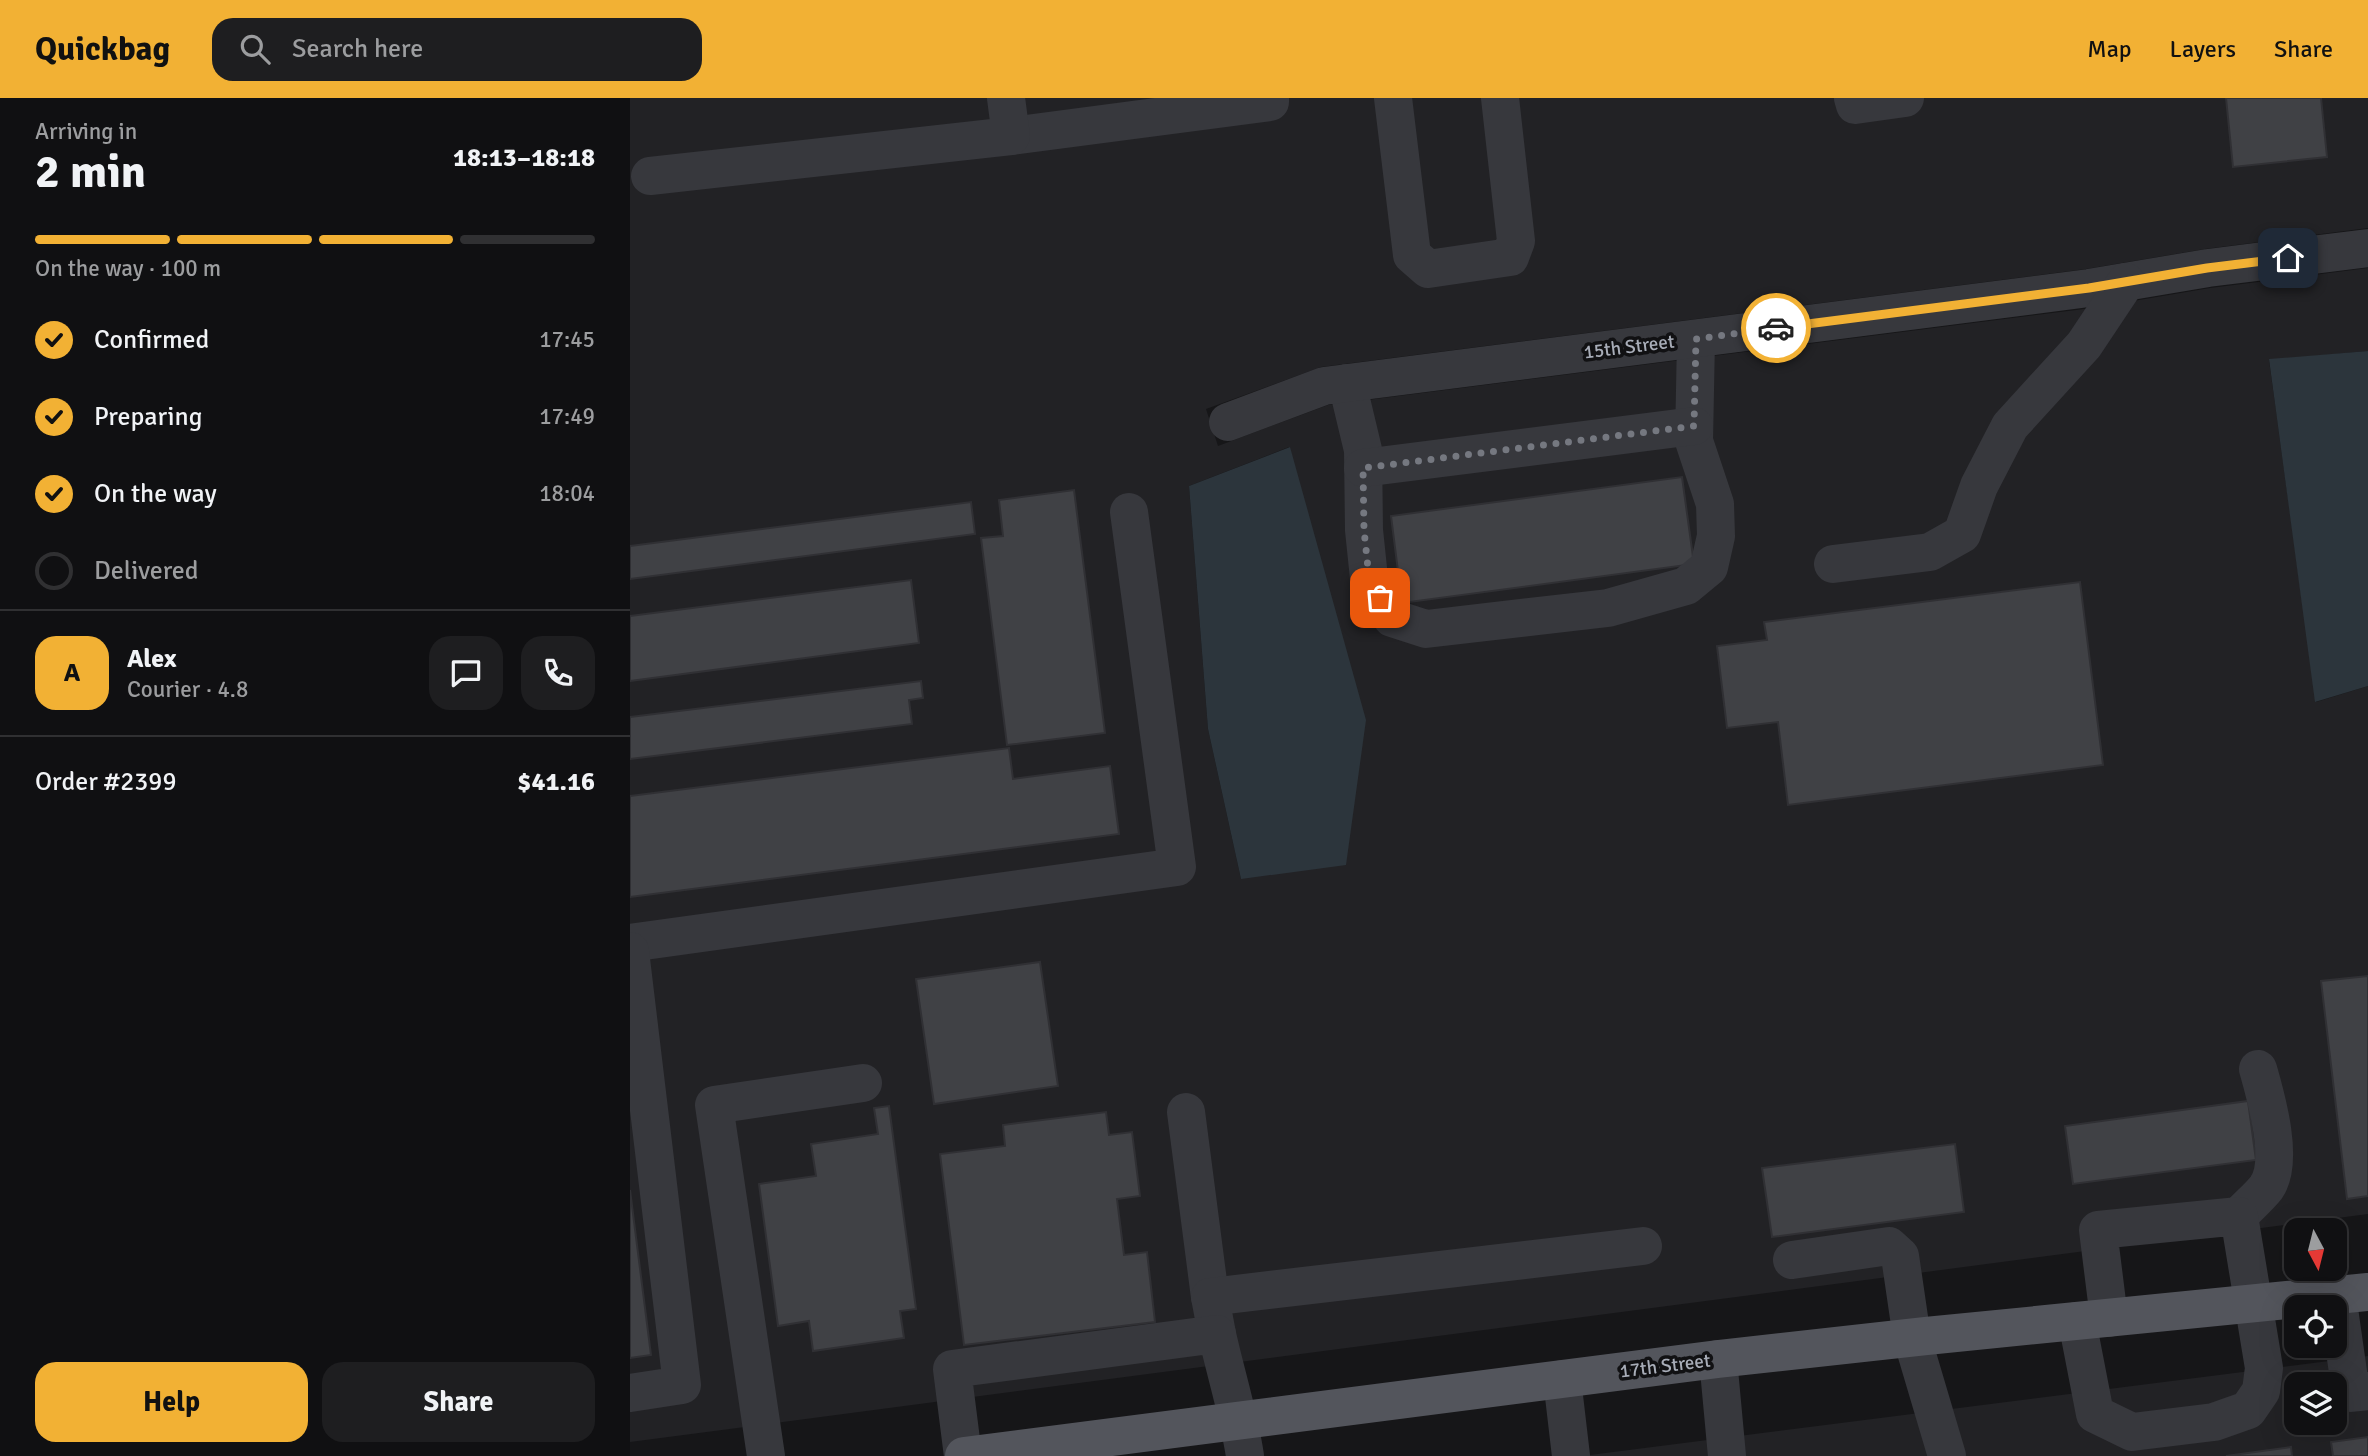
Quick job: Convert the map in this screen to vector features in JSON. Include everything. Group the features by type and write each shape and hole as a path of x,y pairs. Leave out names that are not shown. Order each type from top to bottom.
{"main road":[{"name":"17th Street","path":"963,1456 1242,1438 1562,1379 1912,1338 2352,1294"}],"street":[{"path":"1006,98 1011,136"},
{"path":"650,176 1011,136 1270,102 1270,98"},
{"path":"1393,98 1412,255 1428,269 1510,257 1516,241 1500,98"},
{"path":"1853,98 1855,106 1905,98"},
{"name":"15th Street","path":"1228,422 1324,386 1696,339 2368,248"},
{"path":"1833,564 1930,552 1962,534 1979,486 2010,426 2084,345 2126,282"},
{"path":"1347,383 1363,450 1364,530 1369,578 1392,618 1426,629 1608,608 1686,586 1709,566 1716,536 1715,504 1694,441 1696,339"},
{"path":"1363,468 1694,426"},
{"path":"630,943 1177,867 1129,512"},
{"path":"630,951 682,1385 630,1393"},
{"path":"2239,1216 2264,1368 2260,1391 2248,1410 2214,1422 2132,1432 2095,1414 2093,1319 2098,1230 2239,1216 2268,1186 2273,1159 2271,1117 2258,1069"},
{"path":"766,1456 715,1105 863,1083"},
{"path":"1186,1112 1210,1297 1242,1438"},
{"path":"1210,1297 1643,1246"},
{"path":"1792,1260 1889,1246 1900,1256 1912,1338 1947,1456"},
{"path":"2352,1294 2351,1393 2368,1391"},
{"path":"963,1456 952,1369 1217,1335"},
{"path":"1718,1360 1727,1456"},
{"path":"1562,1379 1571,1456"}],"shaded area":[{"path":"630,98 2368,98 2368,228 2205,249 2086,269 1321,367 1206,409 1218,446 1328,405 2092,308 2210,288 2368,268 2368,351 2269,360 2316,702 2368,686 2368,1214 2338,1218 2284,1218 2284,1225 630,1442","holes":["1290,447 1241,879 1208,729 1189,486"]},
{"path":"2368,351 2368,686 2315,702 2269,359"},
{"path":"1290,447 1366,720 1346,865 1241,879 1208,729 1189,486"},
{"path":"2368,1356 2368,1456 1582,1456"}],"building":[{"path":"2226,98 2321,98 2327,157 2233,167"},
{"path":"1682,477 1694,564 1402,603 1391,516"},
{"path":"1074,490 1105,733 1007,745 981,538 1003,536 999,500"},
{"path":"971,502 975,534 630,579 630,546"},
{"path":"911,580 919,643 630,681 630,616"},
{"path":"2080,582 2103,765 1788,805 1778,722 1727,728 1717,646 1767,640 1764,622"},
{"path":"921,681 923,698 909,700 912,724 630,759 630,717"},
{"path":"1009,748 1013,779 1110,766 1119,834 630,897 630,796"},
{"path":"1040,962 1058,1086 934,1104 916,979"},
{"path":"2368,976 2368,1196 2347,1199 2321,981"},
{"path":"2248,1101 2256,1160 2073,1184 2065,1126"},
{"path":"889,1106 916,1309 900,1311 904,1338 813,1351 809,1321 778,1326 759,1184 816,1176 811,1144 878,1134 874,1108"},
{"path":"1106,1112 1109,1135 1132,1132 1140,1196 1117,1199 1124,1255 1147,1252 1155,1322 964,1345 940,1154 1005,1146 1003,1125"},
{"path":"1955,1144 1964,1212 1772,1237 1762,1168"},
{"path":"630,1190 651,1355 630,1358"},
{"path":"2368,1437 2368,1456 2333,1456 2331,1442"},
{"path":"2291,1447 2292,1456 2226,1456"}],"way so far":[{"path":"1380,598 1369,578 1364,530 1363,468 1694,426 1696,339 1776,328"}],"route":[{"path":"1776,328 2089,288 2207,268 2288,258"}]}
